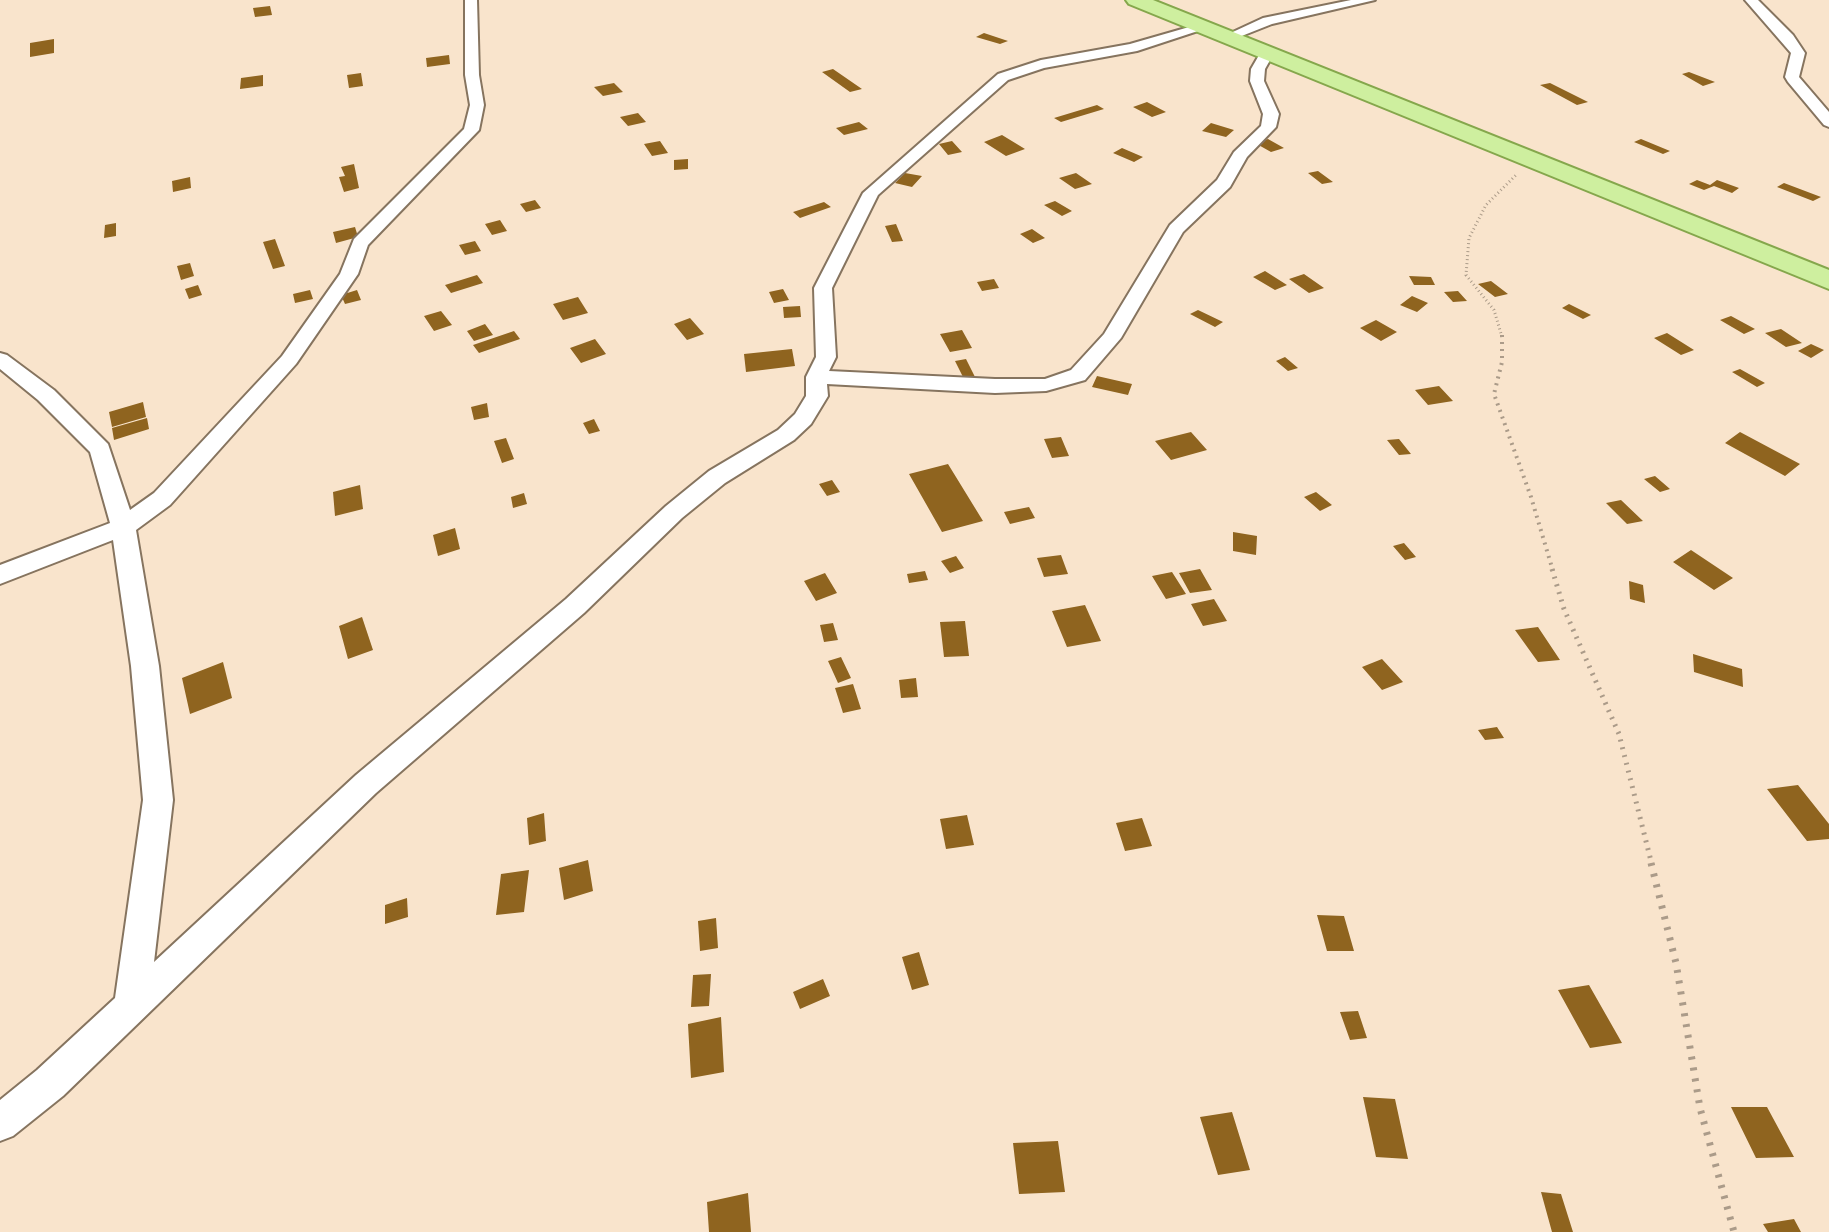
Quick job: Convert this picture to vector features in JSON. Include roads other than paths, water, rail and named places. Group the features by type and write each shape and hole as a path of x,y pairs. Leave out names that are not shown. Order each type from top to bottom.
{"main road":[{"path":"1136,0 1528,161 1829,280"}],"street":[{"path":"0,575 123,527 162,499 289,360 349,274 360,243 471,130 477,105 472,75 471,0"},
{"path":"1229,37 1268,21 1369,0"},
{"path":"1751,0 1788,38 1798,53 1792,77 1829,122"},
{"path":"0,1123 50,1083 366,784 575,606 674,512 717,477 786,435 803,419 817,396 816,377 826,357 823,288 865,201 990,85 1003,77 1041,64 1132,48 1203,27"},
{"path":"816,377 995,386 1046,385 1078,375 1092,362 1126,315 1176,229 1224,183 1240,155 1268,127 1271,114 1257,81 1258,69 1267,53"},
{"path":"0,359 46,395 100,449 123,527 145,666 158,800 131,1007"}]}
